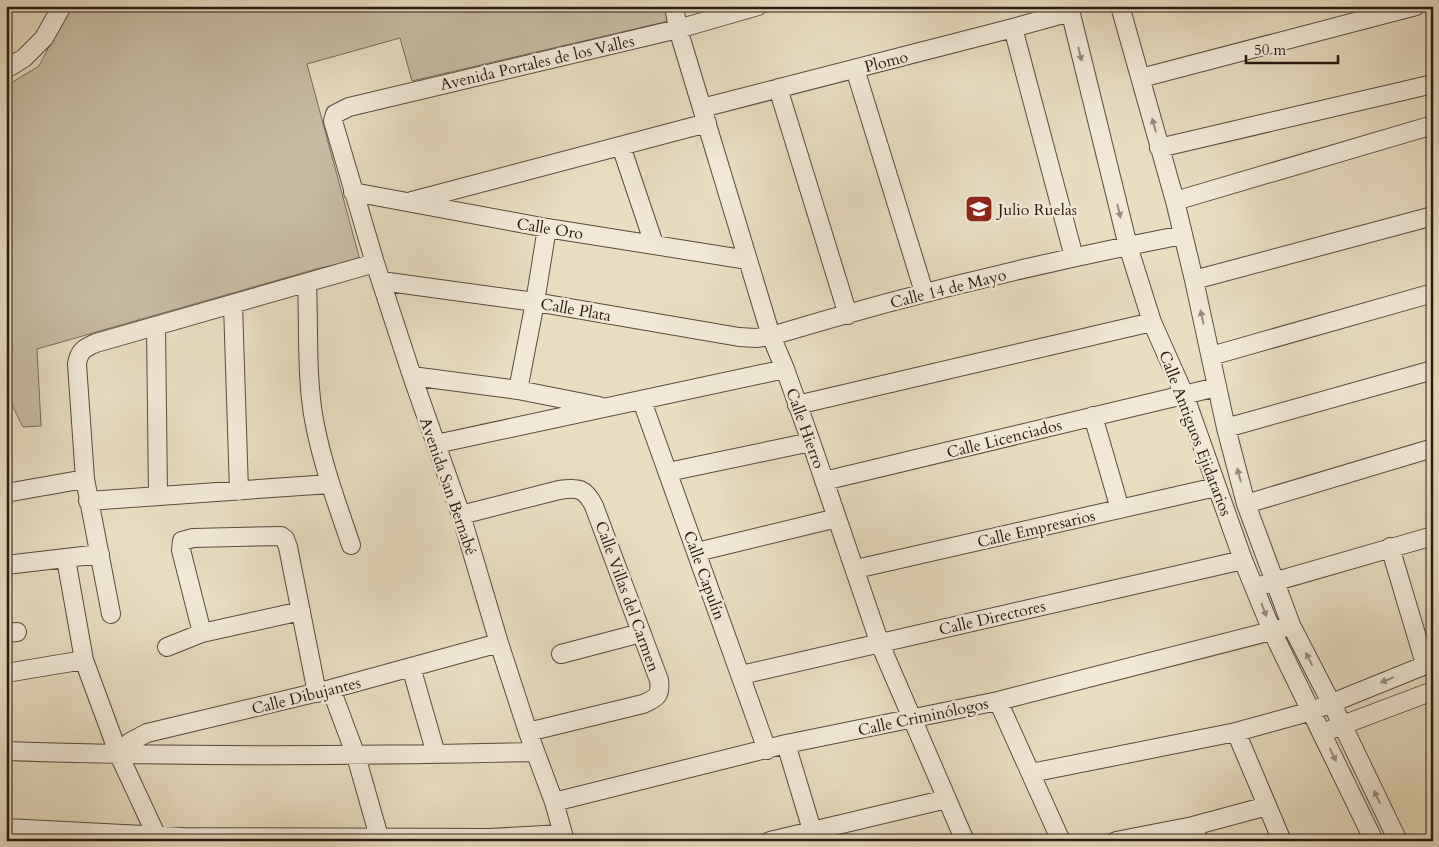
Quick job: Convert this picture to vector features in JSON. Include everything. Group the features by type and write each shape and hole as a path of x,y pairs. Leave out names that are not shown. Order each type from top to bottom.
{"street":[{"path":"6,69 24,58 44,38 62,6"},
{"name":"Calle Hierro","path":"674,6 678,29 771,336 785,369 856,569 880,644 966,841"},
{"name":"Avenida Portales de los Valles","path":"334,132 333,121 335,114 349,107 678,29 758,6"},
{"name":"Calle Antiguos Ejidatarios","path":"1120,6 1175,201 1226,428 1246,504 1273,581 1291,625 1342,724 1398,841"},
{"path":"1141,78 1416,6"},
{"name":"Calle Antiguos Ejidatarios","path":"1069,9 1128,246 1152,322 1184,394 1243,560 1272,631 1374,841"},
{"name":"Plomo","path":"406,202 621,146 778,88 1013,28 1069,9"},
{"path":"1013,28 1074,256"},
{"path":"854,69 924,292"},
{"path":"1160,148 1433,84"},
{"path":"778,88 848,315"},
{"path":"1175,201 1433,125"},
{"name":"Avenida San Bernabé","path":"334,132 412,376 461,515 499,643 528,732 554,802 564,837"},
{"path":"621,146 654,244"},
{"name":"Calle Oro","path":"353,192 547,228 748,260"},
{"path":"1194,280 1433,216"},
{"path":"518,390 547,228"},
{"name":"Calle 14 de Mayo","path":"771,336 924,292 1074,256 1183,235"},
{"path":"111,614 85,479 77,364 79,354 85,348 96,343 375,263"},
{"name":"Calle Plata","path":"381,281 535,302 739,337 756,338 771,336"},
{"path":"307,283 311,390 314,418 330,484 351,545"},
{"path":"1211,356 1433,293"},
{"path":"233,305 239,491"},
{"path":"797,405 1152,322"},
{"path":"156,327 158,495"},
{"path":"436,444 785,369"},
{"path":"1226,428 1433,370"},
{"path":"412,376 518,390 607,407"},
{"name":"Calle Licenciados","path":"824,481 1217,387"},
{"name":"Calle Capulín","path":"642,401 767,750"},
{"path":"1094,416 1120,509"},
{"path":"668,472 811,442"},
{"path":"1246,504 1433,448"},
{"path":"6,493 85,479"},
{"path":"88,501 330,484"},
{"name":"Calle Empresarios","path":"856,569 1216,487"},
{"name":"Calle Villas del Carmen","path":"461,515 558,490 572,488 583,491 590,497 594,506 659,680 660,689 658,695 643,704 528,732"},
{"path":"697,552 837,518"},
{"path":"202,633 181,550 182,541 186,539 281,536 285,539 301,611 324,691 356,756 379,838"},
{"path":"1255,587 1433,536"},
{"path":"1031,773 1236,732 1312,711 1429,663 1390,547"},
{"path":"6,565 100,554"},
{"path":"66,559 84,660 119,755 158,838"},
{"name":"Calle Directores","path":"740,675 1243,560"},
{"path":"167,646 202,633 301,611"},
{"name":"Calle Criminólogos","path":"554,802 786,744 998,701 1291,625"},
{"path":"561,654 641,633"},
{"name":"Calle Dibujantes","path":"119,755 130,742 147,733 324,691 499,643"},
{"path":"6,673 84,660"},
{"path":"411,667 436,754"},
{"path":"1323,733 1342,724 1433,691"},
{"path":"998,701 1061,841"},
{"path":"1236,732 1282,841"},
{"path":"786,744 812,830"},
{"path":"6,751 119,755 356,756 535,752"},
{"path":"770,841 947,799"},
{"path":"1116,841 1196,833 1267,806"},
{"path":"6,828 183,839 564,837"}],"shaded area":[{"path":"70,6 666,6 669,21 412,81 400,38 307,64 360,260 320,268 37,349 41,426 23,427 6,393 6,86 39,66"}],"place":[{"name":"Julio Ruelas","path":"979,209"}]}
